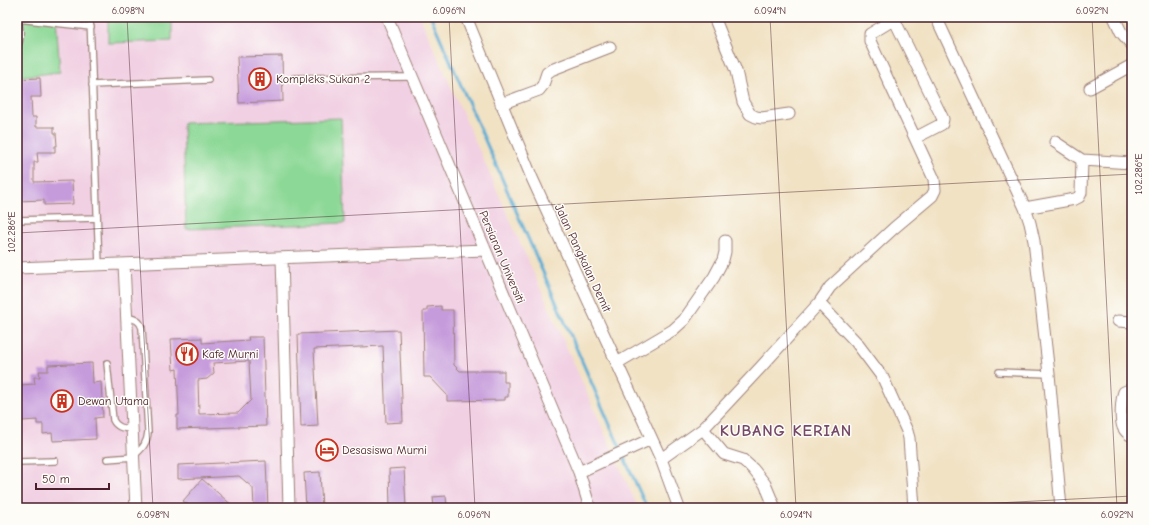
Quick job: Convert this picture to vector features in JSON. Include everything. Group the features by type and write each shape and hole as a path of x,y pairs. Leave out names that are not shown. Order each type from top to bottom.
{"street":[{"name":"Persiaran Universiti","path":"387,17 579,472 590,508"},
{"name":"Jalan Pangkalan Demit","path":"466,17 532,178 661,459 679,508"},
{"path":"714,17 736,71 743,102 750,114 762,118 789,114"},
{"path":"936,17 1025,208 1030,223 1034,241 1049,374 1061,508"},
{"path":"1114,17 1121,32 1132,45"},
{"path":"661,459 703,429 760,368 818,303 830,287 894,228 932,196 935,190 934,179 870,41 870,34 896,18 943,119 942,124 915,138"},
{"path":"501,104 539,90 543,86 546,73 551,70 610,47"},
{"path":"1090,88 1132,65"},
{"path":"1056,142 1082,160 1132,163"},
{"path":"1025,208 1079,197 1082,160"},
{"path":"617,363 673,330 684,320 714,277 723,260 725,240"},
{"path":"17,268 485,250"},
{"path":"282,258 290,508"},
{"path":"124,264 136,508"},
{"path":"818,303 856,342 882,378 889,391 909,438 914,508"},
{"path":"1118,321 1132,322"},
{"path":"1132,389 1124,392 1122,402 1123,426 1125,431 1132,436"},
{"path":"703,429 724,454 743,460 753,469 765,484 775,508"},
{"path":"579,472 651,439"}],"lane":[{"path":"90,17 98,265"},
{"path":"17,46 20,38 18,18 91,27"},
{"path":"294,78 412,77"},
{"path":"92,85 208,80"},
{"path":"17,220 97,218"},
{"path":"107,458 133,458 147,440 142,328 141,323 126,316"},
{"path":"107,363 113,420 115,424 121,428 132,429"},
{"path":"999,372 1049,374"},
{"path":"17,462 55,461"}],"shaded area":[{"path":"17,17 420,17 638,508 17,508"}],"green space":[{"path":"17,17 56,17 60,72 17,77"},
{"path":"108,17 172,17 172,41 108,43"},
{"path":"341,118 345,223 186,229 183,123"}],"building":[{"name":"Kompleks Sukan 2","path":"282,56 283,101 239,103 237,57"},
{"path":"40,78 41,97 31,97 32,117 36,117 36,127 54,127 57,146 55,146 55,152 37,152 38,162 34,162 34,182 72,181 73,204 44,205 44,200 17,201 17,79"},
{"path":"441,306 441,310 453,310 454,365 460,371 504,371 504,382 508,382 508,397 505,397 505,400 447,401 447,395 430,377 424,377 423,311 427,311 427,307"},
{"path":"399,330 403,422 386,423 383,346 314,349 318,426 301,427 298,334"},
{"path":"248,337 263,337 266,426 177,429 177,415 179,415 177,369 173,370 171,339 202,338 202,343 249,340","holes":["249,361 251,400 238,413 199,414 198,380 207,379 214,373 213,363"]},
{"name":"Dewan Utama","path":"92,363 93,383 101,382 103,417 95,418 96,439 53,441 52,433 43,434 43,424 37,424 37,420 22,421 20,385 35,384 34,377 40,377 39,371 48,371 48,365"},
{"path":"266,461 268,508 254,508 253,488 239,476 178,479 178,465"},
{"path":"404,468 406,508 390,508 389,469"},
{"path":"320,472 322,508 306,508 304,473"},
{"path":"202,479 235,508 192,508 183,501"},
{"path":"446,496 447,508 434,508 433,497"}],"waterway":[{"path":"431,17 621,450"},
{"path":"623,455 647,508"}],"place":[{"name":"Kompleks Sukan 2","path":"260,79"},
{"name":"Kafe Murni","path":"187,354"},
{"name":"Dewan Utama","path":"62,401"},
{"name":"Desasiswa Murni","path":"327,450"}],"district":[{"name":"KUBANG KERIAN","path":"786,431"}]}
